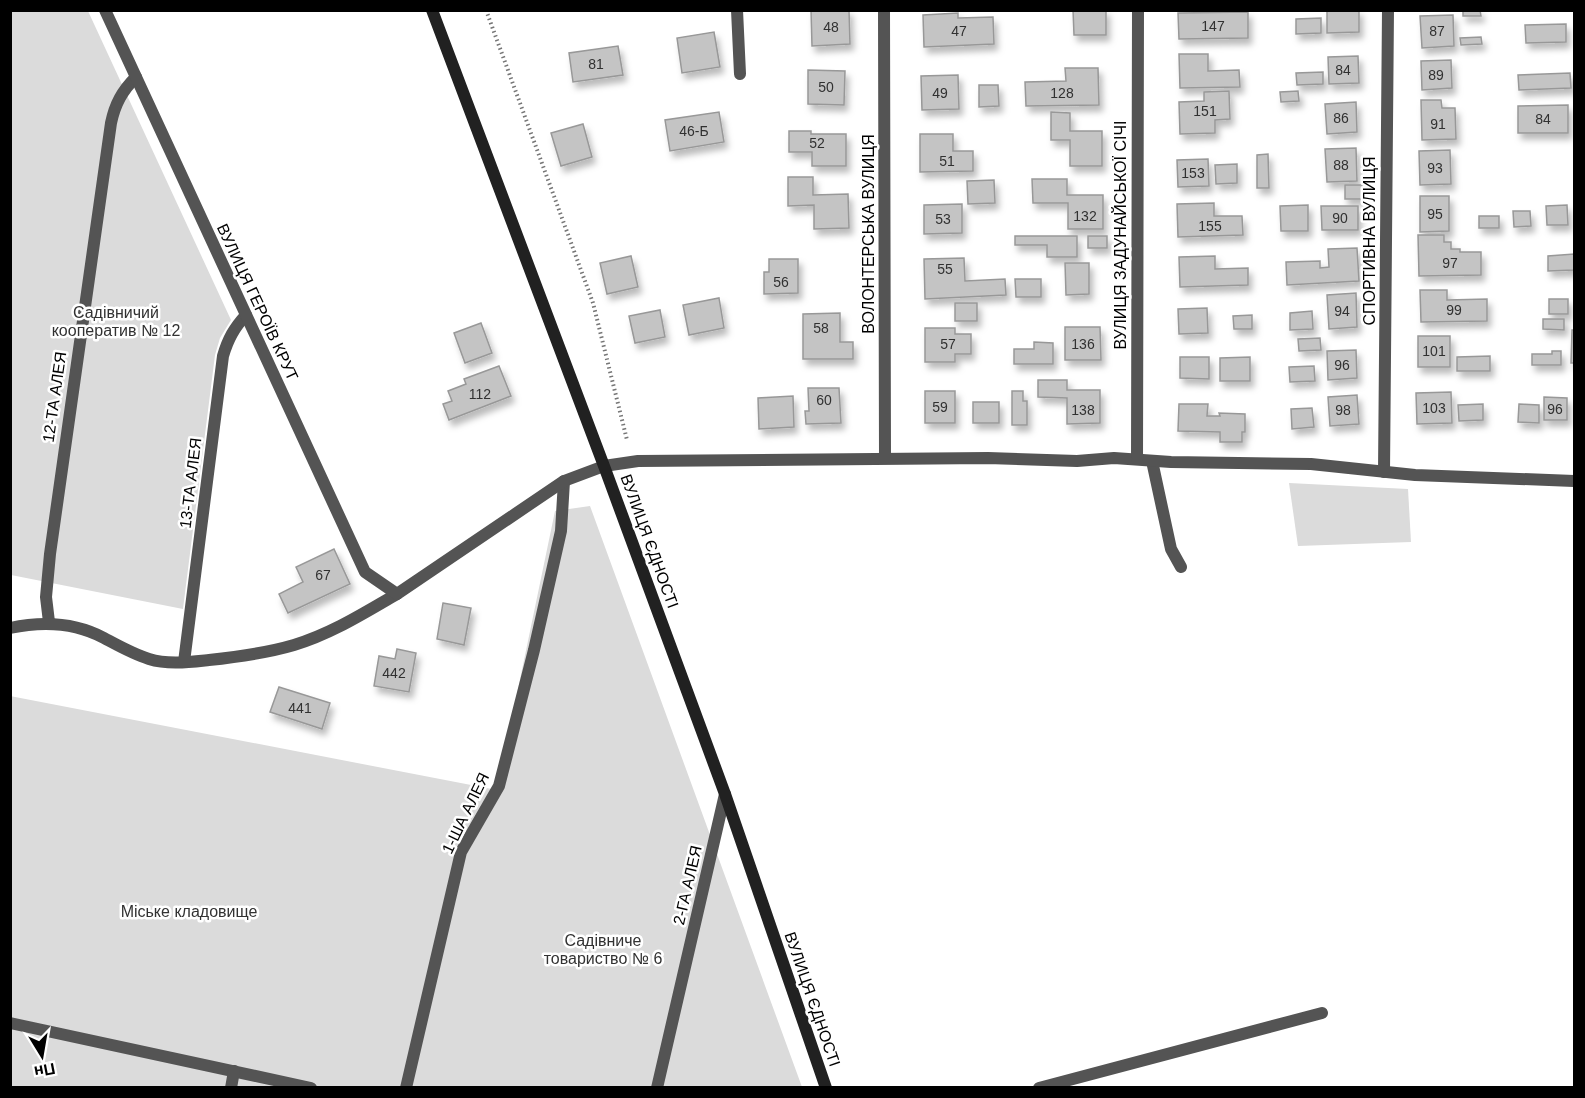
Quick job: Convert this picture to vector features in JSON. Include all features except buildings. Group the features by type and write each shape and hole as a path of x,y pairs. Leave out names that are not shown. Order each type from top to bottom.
{"main road":[{"name":"ВУЛИЦЯ ЄДНОСТІ","path":"432,10 725,794 826,1088"}],"street":[{"name":"ВУЛИЦЯ ГЕРОЇВ КРУТ","path":"105,10 365,572 397,594"},
{"path":"737,10 740,74"},
{"name":"ВОЛОНТЕРСЬКА ВУЛИЦЯ","path":"884,10 885,458"},
{"name":"ВУЛИЦЯ ЗАДУНАЙСЬКОЇ СІЧІ","path":"1137,459 1138,10"},
{"name":"СПОРТИВНА ВУЛИЦЯ","path":"1384,472 1388,10"},
{"name":"12-ТА АЛЕЯ","path":"48,622 46,597 50,554 111,123 119,98 136,76"},
{"name":"13-ТА АЛЕЯ","path":"184,662 223,356 228,341 246,315"},
{"path":"10,628 48,622 80,627 125,651 152,660 184,662 245,656 296,645 348,622 397,594 564,481 604,466 638,460 998,458 1077,461 1114,458 1152,461 1311,464 1384,472 1575,481"},
{"path":"1152,461 1172,549 1181,567"},
{"name":"1-ША АЛЕЯ","path":"406,1088 460,852 499,786 534,650 561,531 564,481"},
{"name":"2-ГА АЛЕЯ","path":"657,1088 725,794"},
{"path":"1039,1088 1322,1013"},
{"path":"10,1023 311,1088"},
{"path":"231,1088 234,1071"}],"path":[{"path":"486,10 592,303 627,440"}],"green space":[{"name":"Садівничий кооператив № 12","path":"10,11 88,11 231,320 220,338 215,355 183,609 11,575"},
{"path":"1289,483 1408,489 1411,542 1298,546"},
{"path":"590,506 802,1087 11,1087 10,696 497,790 555,511"}],"park label":[{"name":"Міське кладовище","path":"189,911"},
{"name":"Садівниче товариство № 6","path":"603,949"}]}
